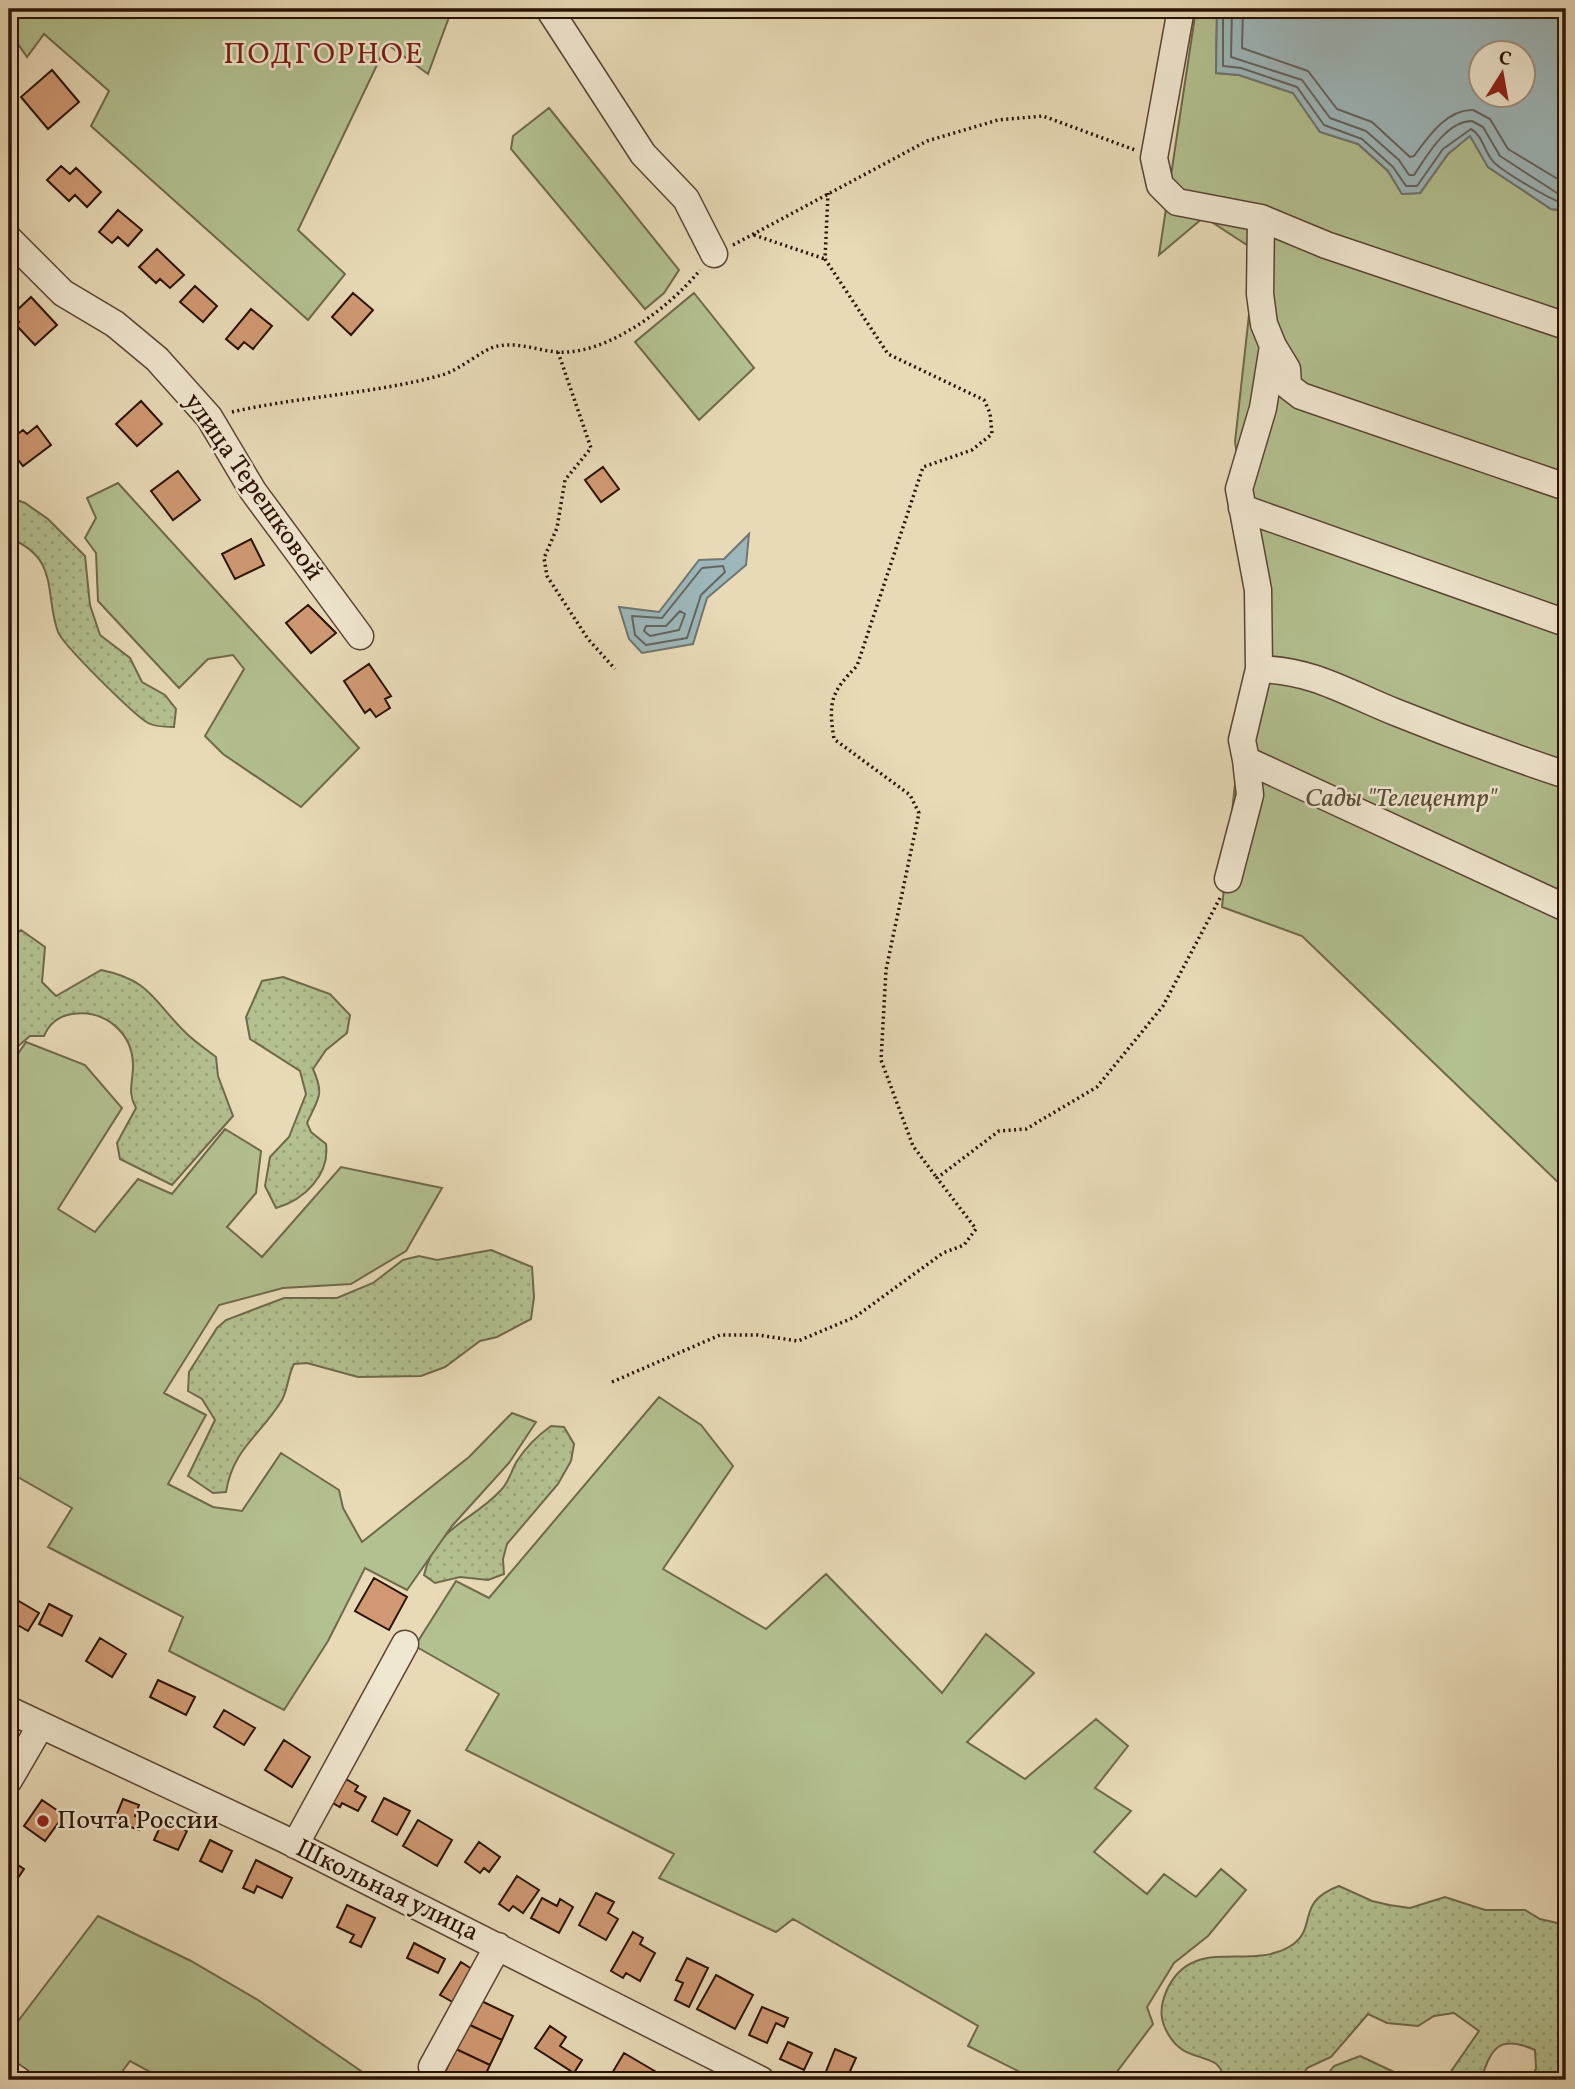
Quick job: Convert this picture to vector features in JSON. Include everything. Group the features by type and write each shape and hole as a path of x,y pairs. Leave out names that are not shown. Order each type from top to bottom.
{"street":[{"path":"548,9 643,154 686,199 714,254"},
{"path":"1181,9 1154,158 1160,185 1177,202 1261,218 1326,245 1566,326"},
{"path":"1261,218 1260,294 1264,324 1287,369 1288,386 1301,396 1566,487"},
{"name":"улица Терешковой","path":"9,239 63,293 115,324 158,359 209,417 253,491 360,636"},
{"path":"1228,879 1250,795 1242,740 1259,669 1258,590 1239,489 1263,408 1273,345"},
{"path":"1242,508 1566,623"},
{"path":"1259,669 1292,670 1326,681 1393,711 1566,775"},
{"path":"1246,760 1566,908"},
{"path":"295,1845 405,1644"},
{"name":"Школьная улица","path":"9,1710 295,1845 761,2080"},
{"path":"9,1780 41,1725"},
{"path":"432,2067 498,1946"},
{"path":"9,2074 18,2080"}],"path":[{"path":"209,417 264,404 444,374 495,346 514,344 558,352 595,347 643,322 688,286 714,254 927,141 998,120 1044,116 1154,158"},
{"path":"612,1382 720,1335 758,1335 798,1341 855,1317 943,1253 964,1245 976,1229 913,1146 881,1060 887,970 919,814 910,795 834,739 831,717 836,686 858,666 923,467 972,450 992,434 990,413 984,400 888,354 825,259 828,193"},
{"path":"754,235 825,259"},
{"path":"558,352 592,448 565,480 557,528 544,558 547,576 588,639 615,669"},
{"path":"937,1178 999,1131 1026,1129 1097,1087 1163,1006 1201,939 1228,879"}],"green space":[{"path":"9,9 452,9 428,74 387,44 298,230 345,274 308,320 91,126 109,91 44,34 27,57 9,31"},
{"name":"Сады \"Телецентр\"","path":"1196,9 1217,9 1216,73 1239,75 1293,93 1320,132 1358,144 1388,171 1402,194 1420,193 1448,154 1470,135 1488,167 1551,209 1566,211 1566,1190 1302,936 1222,907 1257,576 1235,442 1256,251 1204,217 1159,255"},
{"path":"549,108 679,270 664,293 645,309 511,149 513,136"},
{"path":"694,293 754,368 699,420 635,342"},
{"path":"118,483 359,748 301,807 223,754 205,736 244,669 233,655 208,659 179,688 98,601 96,553 85,538 96,518 87,498"},
{"path":"9,497 25,503 48,519 85,556 90,605 100,635 130,658 142,682 165,695 176,709 174,727 154,725 140,717 63,639 54,618 43,566 25,546 9,538"},
{"path":"21,930 45,947 42,982 56,996 101,970 118,974 150,993 186,1033 216,1057 218,1076 233,1116 172,1185 120,1159 117,1143 136,1108 131,1092 132,1054 122,1033 114,1025 95,1015 67,1015 55,1021 44,1036 30,1036 9,1054 9,1037 14,1035 17,1018 12,994 9,939"},
{"path":"283,977 330,994 350,1015 347,1033 326,1050 313,1069 319,1085 319,1097 307,1123 311,1132 326,1144 324,1166 313,1185 305,1192 276,1208 265,1186 270,1157 289,1137 306,1094 300,1071 250,1039 246,1017 262,981"},
{"path":"26,1042 85,1065 122,1108 58,1209 95,1232 138,1179 172,1194 225,1129 261,1151 256,1193 227,1227 262,1257 341,1167 442,1188 406,1251 351,1284 283,1288 219,1305 164,1393 206,1415 168,1484 213,1507 242,1511 281,1453 339,1490 343,1508 362,1542 469,1457 512,1413 536,1422 509,1463 452,1526 407,1590 365,1568 328,1641 284,1710 169,1651 183,1617 48,1547 72,1508 9,1472 9,1067"},
{"path":"491,1250 532,1267 534,1297 531,1319 497,1337 480,1341 445,1367 421,1376 358,1377 307,1363 294,1364 282,1400 241,1453 226,1492 213,1493 188,1476 215,1420 202,1399 188,1391 189,1372 217,1328 226,1320 284,1298 337,1298 373,1283 403,1260 419,1256 437,1260"},
{"path":"659,1397 701,1425 733,1466 663,1569 766,1629 826,1574 942,1693 986,1634 1034,1673 967,1742 1025,1779 1096,1719 1128,1746 1095,1788 1131,1811 1094,1852 1147,1894 1164,1874 1196,1897 1221,1869 1246,1890 1208,1936 1174,1963 1147,2007 1153,2024 1116,2073 1093,2073 1089,2080 1036,2080 968,2046 978,2026 793,1919 776,1932 659,1878 674,1854 466,1750 499,1694 415,1646 456,1581 489,1598"},
{"path":"551,1426 564,1427 574,1444 571,1461 558,1484 507,1544 503,1559 504,1574 488,1580 460,1577 435,1583 424,1575 437,1545 501,1490 524,1451"},
{"path":"1339,1886 1372,1901 1389,1905 1410,1908 1445,1897 1485,1910 1525,1910 1540,1919 1566,1925 1566,2060 1562,2080 1532,2080 1536,2068 1535,2050 1513,2043 1498,2047 1493,2052 1481,2080 1445,2080 1479,2031 1454,2013 1434,2016 1418,2026 1387,2023 1368,2014 1331,2057 1307,2068 1301,2080 1227,2080 1215,2063 1185,2051 1175,2043 1162,2021 1162,2004 1177,1974 1190,1964 1205,1959 1256,1956 1289,1947 1303,1932 1316,1900"},
{"path":"98,1916 191,1961 258,2000 374,2080 165,2080 130,2061 116,2080 37,2080 9,2059 9,2033"},
{"path":"1360,2056 1411,2080 1323,2080 1334,2066"}],"water":[{"path":"1217,9 1566,9 1566,211 1551,209 1488,167 1470,136 1448,154 1420,193 1402,194 1388,171 1358,144 1320,132 1293,93 1239,75 1216,73"},
{"path":"749,534 746,565 707,598 693,644 642,653 629,639 619,607 659,612 699,560 724,559"}],"building":[{"path":"460,9 488,9 486,17"},
{"path":"52,70 79,102 48,129 21,97"},
{"path":"61,166 70,174 76,168 101,192 87,207 75,195 69,201 47,180"},
{"path":"118,210 142,230 128,246 118,237 112,243 99,232"},
{"path":"157,249 184,275 170,288 160,279 156,283 139,267"},
{"path":"195,286 217,306 203,322 180,302"},
{"path":"353,293 373,310 351,335 332,317"},
{"path":"31,297 57,325 35,345 16,325 19,322 12,315"},
{"path":"251,309 272,326 253,349 244,342 238,349 226,339"},
{"path":"141,401 162,424 137,446 116,424"},
{"path":"37,426 51,445 23,466 9,448 18,441 15,436 23,430 27,434"},
{"path":"603,467 619,489 601,502 585,480"},
{"path":"178,471 200,500 173,520 151,491"},
{"path":"251,539 264,565 235,579 222,554"},
{"path":"308,605 336,633 311,653 286,623"},
{"path":"369,664 391,696 385,699 390,708 376,717 370,709 365,713 344,681"},
{"path":"374,1578 407,1597 389,1630 355,1611"},
{"path":"12,1597 39,1613 28,1631 9,1620"},
{"path":"49,1604 72,1616 62,1636 39,1624"},
{"path":"100,1638 126,1654 112,1677 86,1661"},
{"path":"158,1680 195,1697 186,1715 150,1697"},
{"path":"224,1710 255,1728 244,1745 214,1727"},
{"path":"284,1740 310,1757 292,1787 265,1770"},
{"path":"344,1778 358,1786 355,1791 366,1797 358,1811 342,1803 340,1807 331,1802"},
{"path":"384,1798 410,1811 397,1835 372,1821"},
{"path":"123,1799 139,1805 135,1816 143,1819 139,1830 114,1821"},
{"path":"42,1800 64,1815 45,1841 24,1826"},
{"path":"163,1820 187,1831 178,1850 154,1840"},
{"path":"418,1820 452,1840 437,1866 403,1846"},
{"path":"210,1840 232,1851 222,1872 200,1861"},
{"path":"479,1842 500,1857 489,1872 484,1868 480,1873 465,1862"},
{"path":"9,1859 24,1869 9,1891"},
{"path":"256,1860 292,1878 282,1898 257,1886 254,1893 243,1888"},
{"path":"517,1876 539,1890 523,1913 513,1906 509,1911 499,1904"},
{"path":"596,1893 614,1902 608,1913 618,1919 606,1940 579,1925"},
{"path":"542,1898 557,1906 560,1899 573,1907 559,1933 531,1918"},
{"path":"347,1905 375,1918 361,1947 350,1942 354,1935 337,1927"},
{"path":"633,1932 643,1938 640,1944 655,1953 640,1981 626,1973 623,1978 611,1971"},
{"path":"414,1943 445,1959 438,1973 407,1958"},
{"path":"687,1958 708,1968 689,2007 675,2000 683,1983 676,1980"},
{"path":"461,1962 478,1973 458,2005 440,1995"},
{"path":"716,1975 753,1995 735,2029 697,2009"},
{"path":"473,1997 513,2016 502,2040 461,2021"},
{"path":"762,2007 788,2018 784,2027 776,2023 767,2043 749,2035"},
{"path":"468,2024 502,2040 490,2065 456,2049"},
{"path":"550,2026 566,2037 560,2046 582,2060 574,2073 535,2048"},
{"path":"788,2042 812,2053 804,2070 780,2059"},
{"path":"456,2049 490,2065 483,2080 456,2080 444,2074"},
{"path":"835,2049 856,2058 846,2080 823,2079"},
{"path":"624,2053 658,2073 653,2080 608,2080"}],"place":[{"name":"Почта России","path":"43,1821"}],"district":[{"name":"ПОДГОРНОЕ","path":"324,55"}]}
